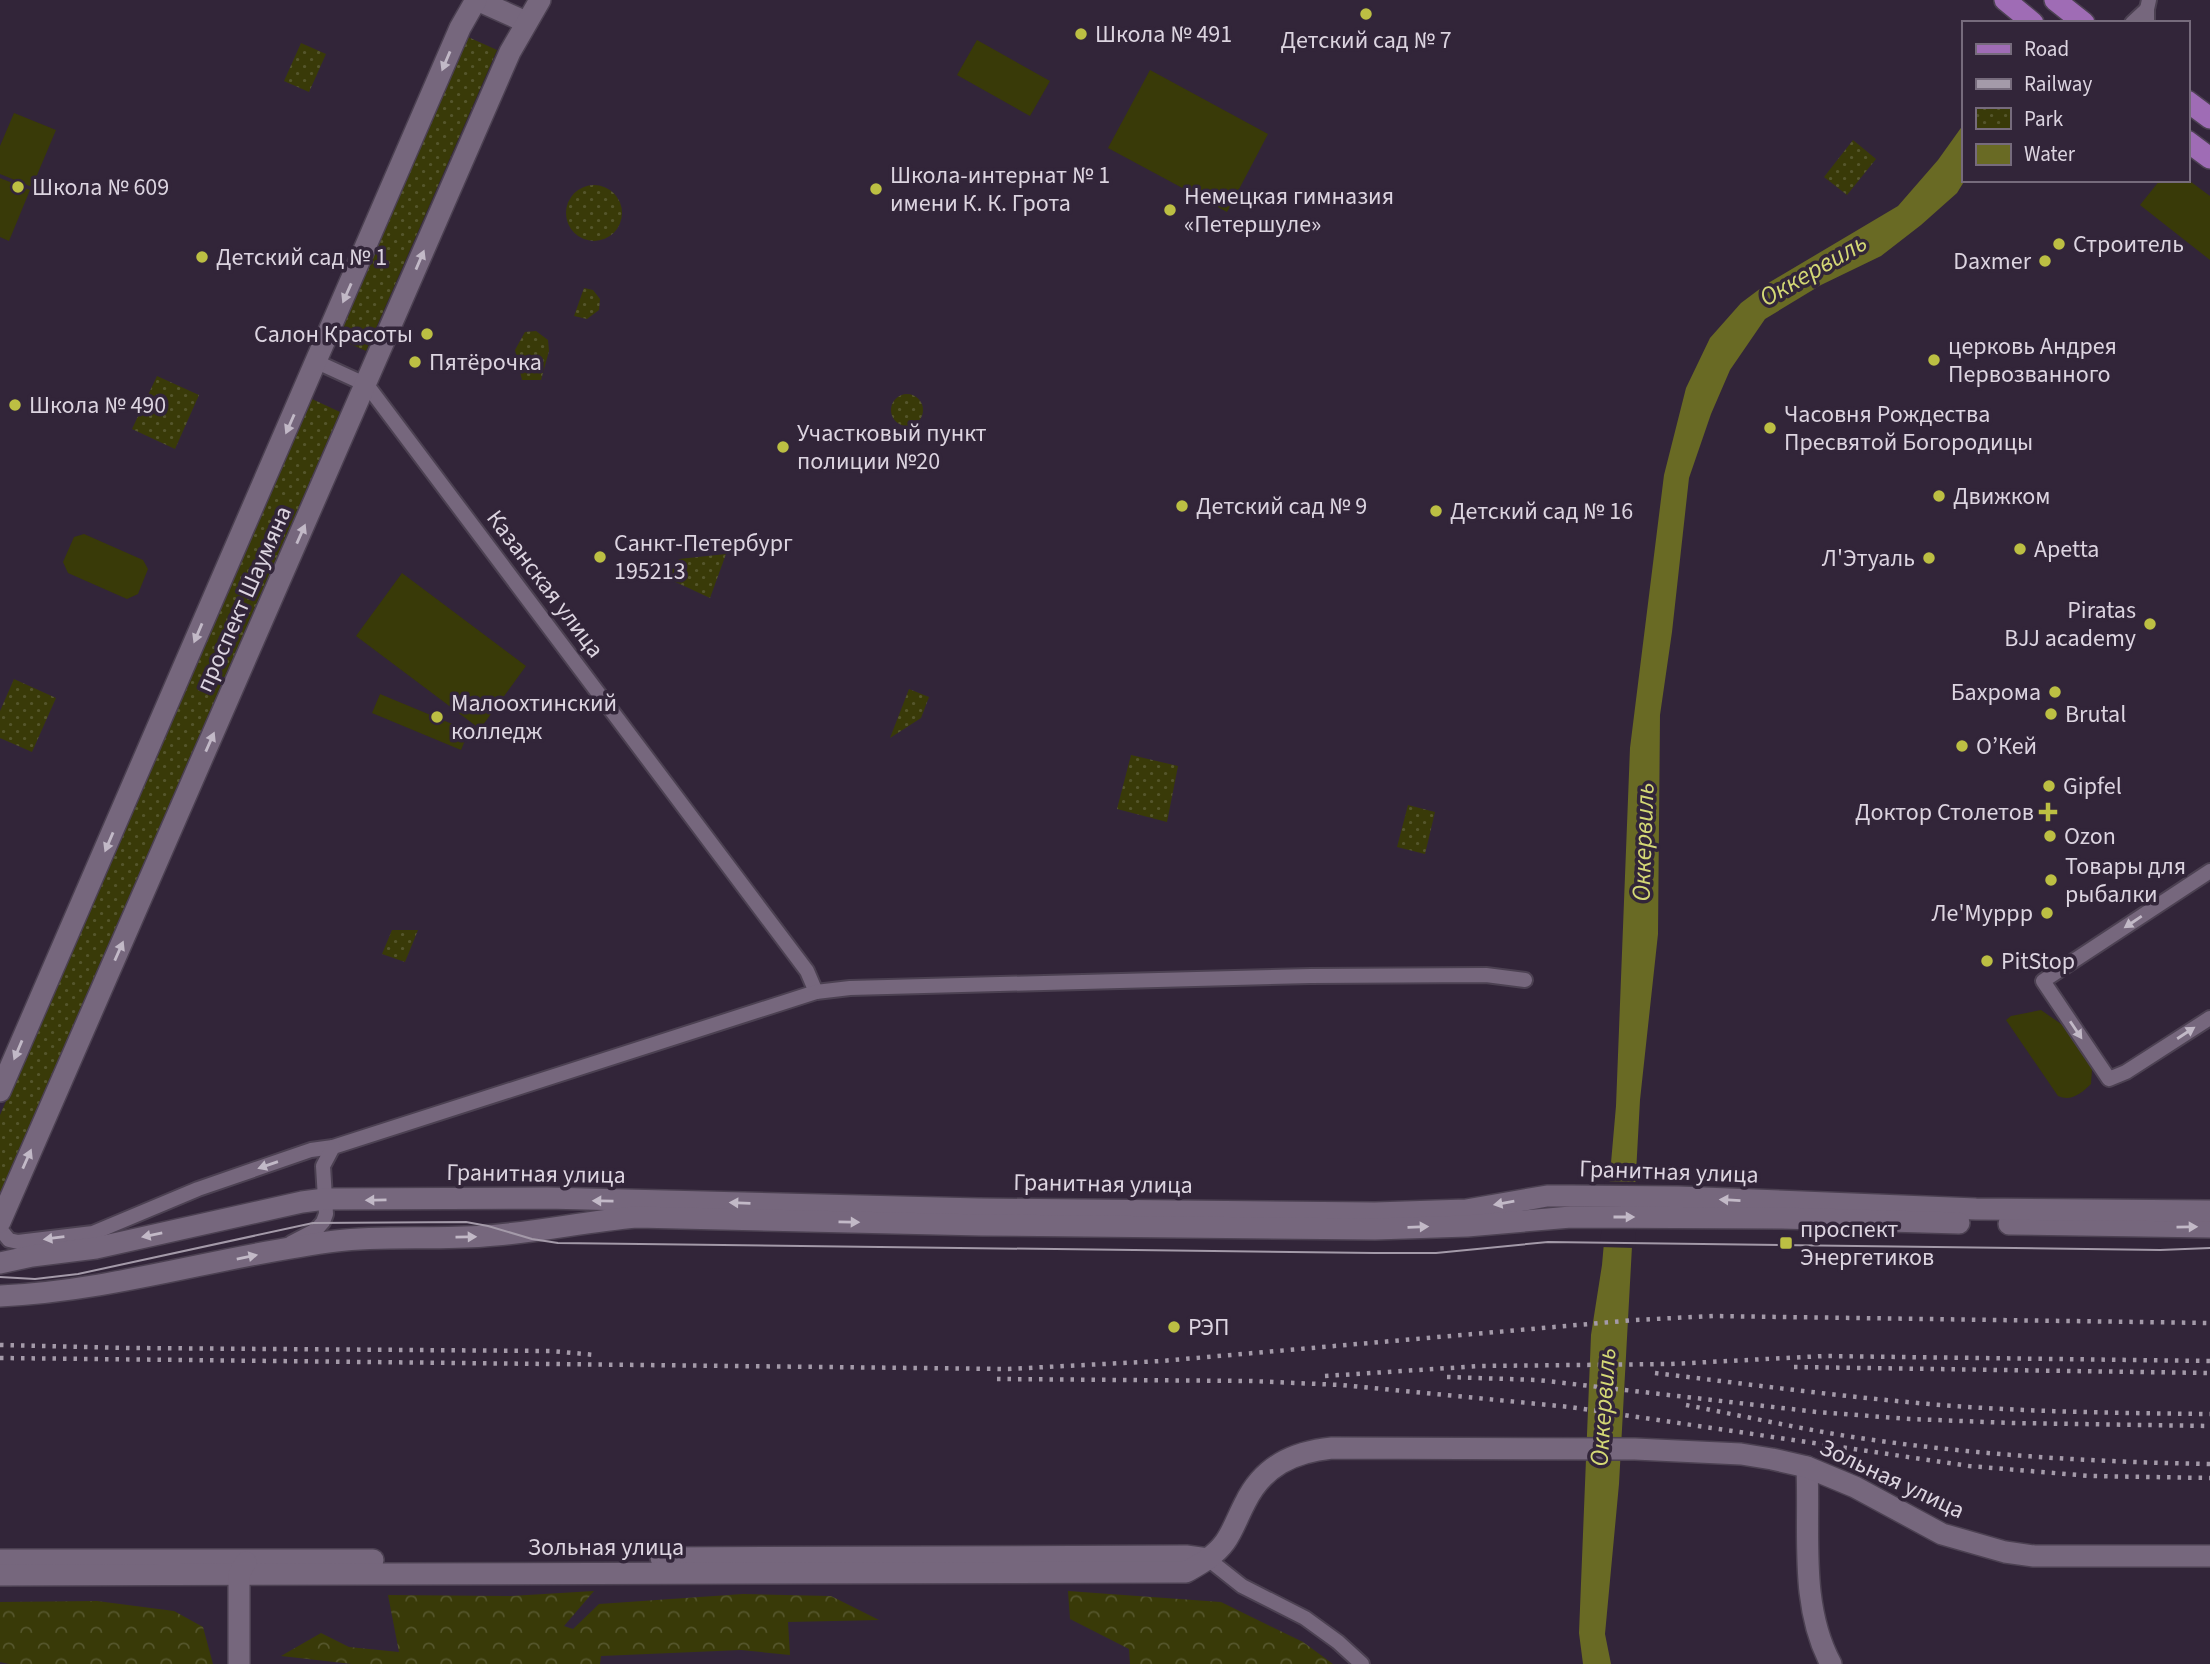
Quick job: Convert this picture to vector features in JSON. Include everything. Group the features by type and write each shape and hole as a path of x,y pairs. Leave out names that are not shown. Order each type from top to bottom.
{"main road":[{"path":"2005,0 2031,21"},
{"path":"2055,0 2079,19"},
{"path":"2189,102 2210,118"},
{"path":"2189,142 2210,158"}],"street":[{"path":"476,0 526,22"},
{"name":"проспект Шаумяна","path":"0,1091 460,28 476,0"},
{"name":"проспект Шаумяна","path":"0,1222 510,52 540,0"},
{"name":"Казанская улица","path":"317,362 367,385 807,971 816,992"},
{"path":"2210,871 2043,981 2109,1079 2126,1072 2210,1017"},
{"name":"Гранитная улица","path":"0,1229 9,1240 18,1242 95,1240 198,1189 312,1150 334,1147 816,992 850,988 1311,976 1486,975 1525,980"},
{"path":"276,1251 316,1230 327,1214 324,1166 334,1147"},
{"name":"Гранитная улица","path":"0,1263 95,1240 325,1199 548,1198 979,1209 1375,1213 1466,1210 1547,1196 1571,1207"},
{"name":"Гранитная улица","path":"0,1296 37,1294 132,1281 276,1251 348,1240 485,1236 595,1220 637,1217 1375,1229 1467,1226 1571,1207 2210,1211"},
{"name":"Гранитная улица","path":"1678,1207 2210,1227"},
{"name":"Зольная улица","path":"0,1575 247,1570 1186,1572 1208,1559 1225,1542 1248,1496 1276,1464 1308,1451 1332,1448 1635,1449 1741,1454 1807,1467 1855,1487 1942,1534 2005,1552 2071,1557 2210,1556"},
{"path":"1807,1467 1808,1577 1811,1602 1822,1648 1831,1664"},
{"path":"1208,1559 1242,1586 1305,1618 1362,1664"},
{"name":"Зольная улица","path":"0,1560 247,1570"},
{"path":"239,1664 247,1570"},
{"path":"247,1570 252,1664"}],"green space":[{"path":"468,37 497,50 366,351 337,338"},
{"path":"977,40 1050,81 1030,116 957,75"},
{"path":"301,43 326,54 309,92 284,81"},
{"path":"1150,70 1268,134 1227,212 1108,148"},
{"path":"14,113 56,130 32,187 0,174 0,146"},
{"path":"1853,140 1876,159 1847,195 1824,177"},
{"path":"0,178 30,190 9,241 0,237"},
{"path":"2189,180 2210,196 2210,260 2140,205 2158,182"},
{"path":"594,185 609,190 617,198 622,213 617,228 609,236 594,241 579,236 571,228 566,213 571,198 579,190"},
{"path":"584,288 593,290 600,299 599,310 587,319 574,316"},
{"path":"536,331 548,340 549,351 541,380 522,380 515,350 525,332"},
{"path":"157,376 199,395 175,449 132,429"},
{"path":"907,394 918,399 923,410 918,421 907,426 896,421 891,410 896,399"},
{"path":"312,399 340,412 0,1193 0,1115"},
{"path":"84,534 143,560 148,569 138,594 127,599 68,573 63,562 74,537"},
{"path":"726,554 710,598 667,578 679,559"},
{"path":"402,573 526,666 480,729 356,636"},
{"path":"14,679 56,698 32,752 0,738 0,711"},
{"path":"909,689 929,697 921,718 890,738"},
{"path":"380,694 469,731 461,750 372,713"},
{"path":"1131,755 1178,766 1167,822 1117,809"},
{"path":"1408,805 1435,812 1425,854 1397,847"},
{"path":"392,930 418,930 405,962 382,954"},
{"path":"2041,1010 2064,1026 2092,1069 2091,1084 2076,1096 2058,1096 2006,1020 2011,1016"},
{"path":"594,1591 564,1626 573,1629 599,1604 743,1594 831,1596 879,1620 788,1622 790,1655 741,1650 601,1656 600,1664 352,1664 281,1656 321,1633 349,1647 399,1652 388,1595 511,1596"},
{"path":"1068,1591 1221,1602 1303,1642 1333,1664 1130,1664 1129,1649 1070,1619"},
{"path":"97,1601 174,1611 203,1627 213,1664 0,1662 0,1602"}],"water":[{"name":"Оккервиль","path":"1962,126 1964,182 1957,193 1881,256 1821,285 1765,319 1730,370 1711,414 1689,478 1660,715 1658,934 1640,1100 1619,1484 1605,1634 1611,1664 1583,1664 1579,1633 1591,1335 1602,1265 1616,1106 1630,748 1664,475 1686,388 1710,338 1741,303 1765,285 1898,206 1938,160"}],"pier":[{"path":"1605,1181 1639,1182 1635,1248 1600,1247"}],"tram line":[{"path":"0,1277 35,1279 78,1274 313,1223 466,1222 558,1243 1374,1253 1436,1253 1548,1242 2160,1250 2210,1248"}],"railway":[{"path":"0,1358 1008,1369 1161,1361 1635,1320 1713,1316 2210,1323"},
{"path":"0,1345 552,1351 595,1355"},
{"path":"1325,1376 1480,1366 1671,1364 1824,1356 2210,1361"},
{"path":"1794,1367 2210,1373"},
{"path":"1655,1373 1964,1407 2210,1414"},
{"path":"1447,1377 1538,1380 1817,1412 1910,1419 2210,1426"},
{"path":"997,1379 1251,1381 1341,1385 1570,1407 1969,1466 2090,1476 2210,1478"},
{"path":"1686,1405 1837,1434 1947,1449 2078,1459 2210,1464"}],"place":[{"name":"Детский сад № 7","path":"1366,14"},
{"name":"Школа № 491","path":"1081,34"},
{"name":"Школа № 609","path":"18,187"},
{"name":"Школа-интернат № 1 имени К. К. Грота","path":"876,189"},
{"name":"Немецкая гимназия «Петершуле»","path":"1170,210"},
{"name":"Строитель","path":"2059,244"},
{"name":"Детский сад № 1","path":"202,257"},
{"name":"Daxmer","path":"2045,261"},
{"name":"Салон Красоты","path":"427,334"},
{"name":"церковь Андрея Первозванного","path":"1934,360"},
{"name":"Пятёрочка","path":"415,362"},
{"name":"Школа № 490","path":"15,405"},
{"name":"Часовня Рождества Пресвятой Богородицы","path":"1770,428"},
{"name":"Участковый пункт полиции №20","path":"783,447"},
{"name":"Движком","path":"1939,496"},
{"name":"Детский сад № 9","path":"1182,506"},
{"name":"Детский сад № 16","path":"1436,511"},
{"name":"Apetta","path":"2020,549"},
{"name":"Санкт-Петербург 195213","path":"600,557"},
{"name":"Л'Этуаль","path":"1929,558"},
{"name":"Piratas BJJ academy","path":"2150,624"},
{"name":"Бахрома","path":"2055,692"},
{"name":"Brutal","path":"2051,714"},
{"name":"Малоохтинский колледж","path":"437,717"},
{"name":"О’Кей","path":"1962,746"},
{"name":"Gipfel","path":"2049,786"},
{"name":"Доктор Столетов","path":"2048,812"},
{"name":"Ozon","path":"2050,836"},
{"name":"Товары для рыбалки","path":"2051,880"},
{"name":"Ле'Муррр","path":"2047,913"},
{"name":"PitStop","path":"1987,961"},
{"name":"проспект Энергетиков","path":"1786,1243"},
{"name":"РЭП","path":"1174,1327"}]}
